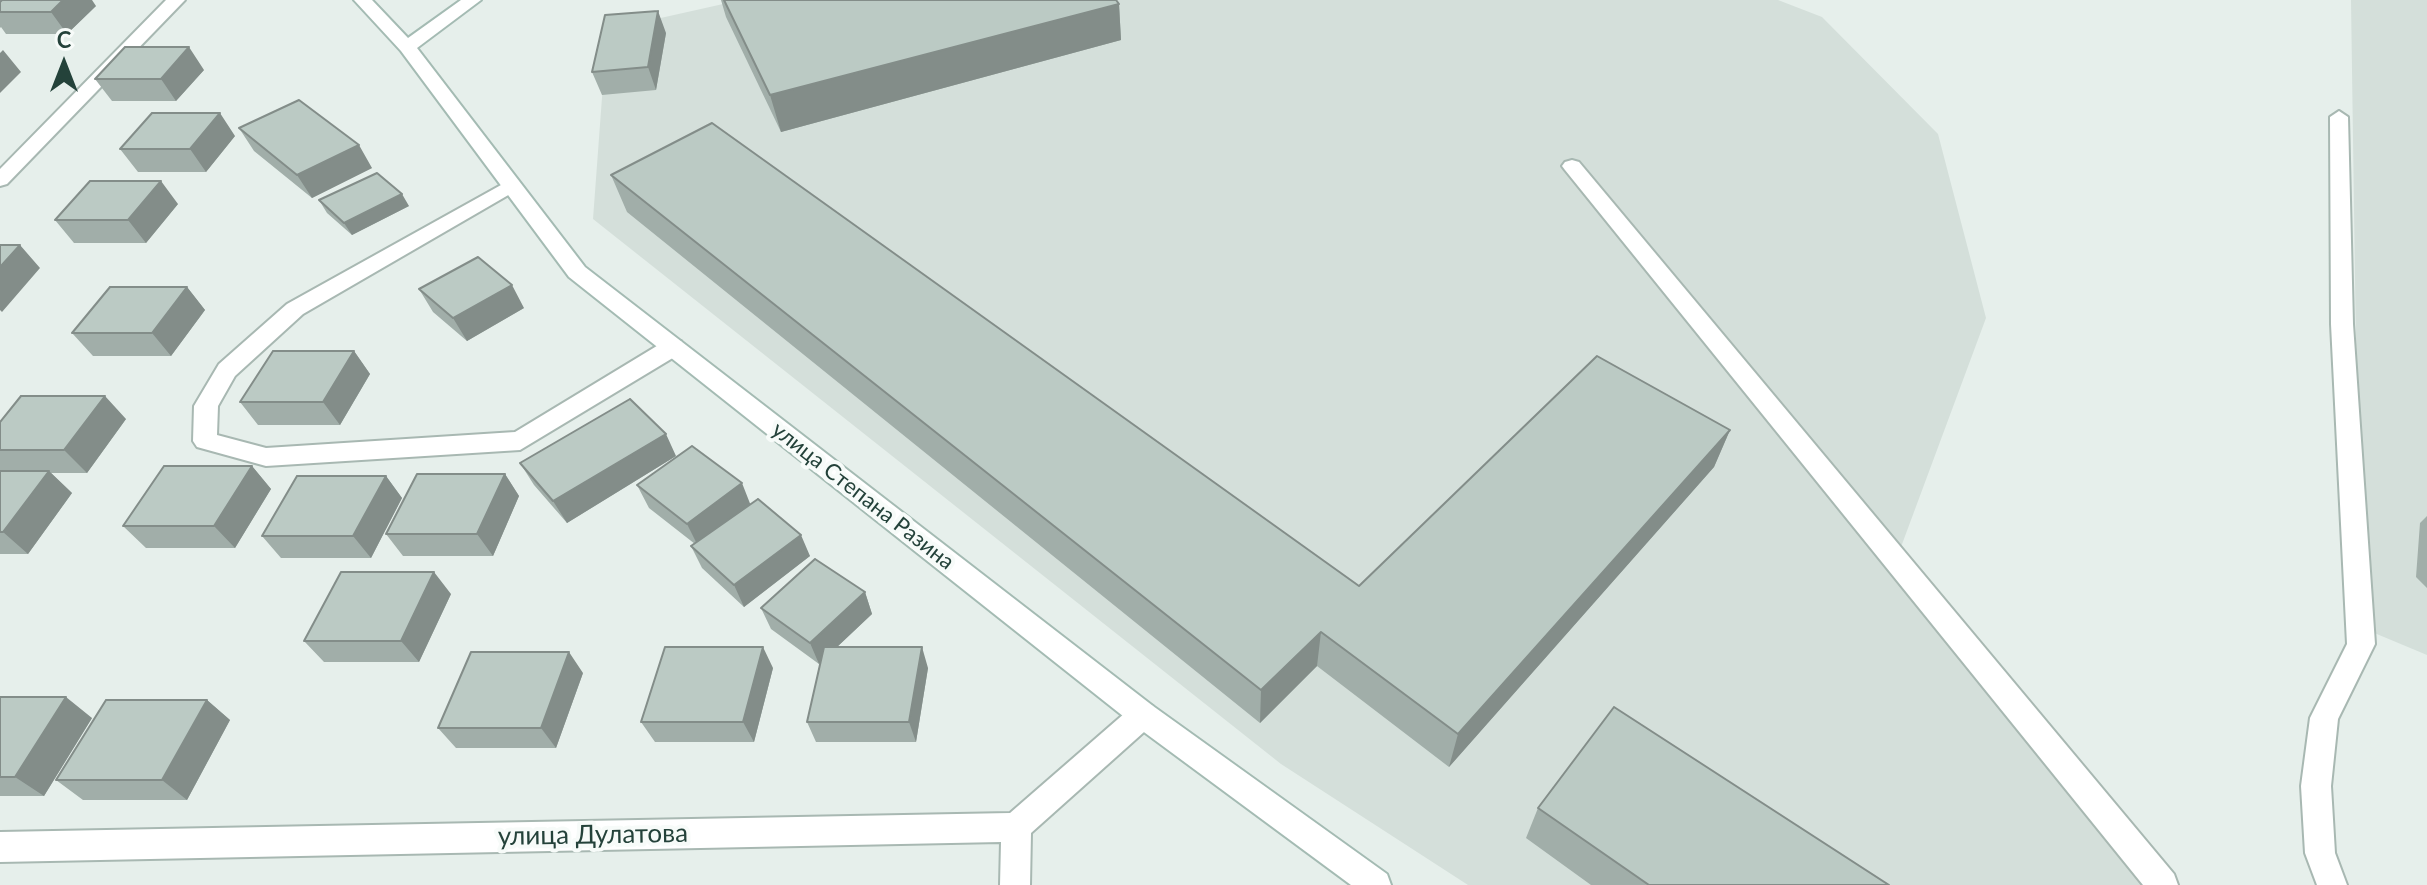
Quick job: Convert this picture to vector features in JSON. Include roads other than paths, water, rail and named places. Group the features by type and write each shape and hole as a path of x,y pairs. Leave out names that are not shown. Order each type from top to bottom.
{"main road":[{"path":"0,180 176,0"},
{"name":"улица Степана Разина","path":"363,0 407,47 577,272 1143,715 1376,885"},
{"path":"407,47 472,0"},
{"path":"2332,885 2320,853 2317,772 2324,718 2361,644 2342,324 2339,117"},
{"path":"1572,166 2163,885"},
{"path":"510,186 295,309 227,370 206,406 205,441 266,457 520,441 673,347"},
{"path":"1015,885 1016,827 1143,715"},
{"name":"улица Дулатова","path":"0,847 1016,827"}]}
